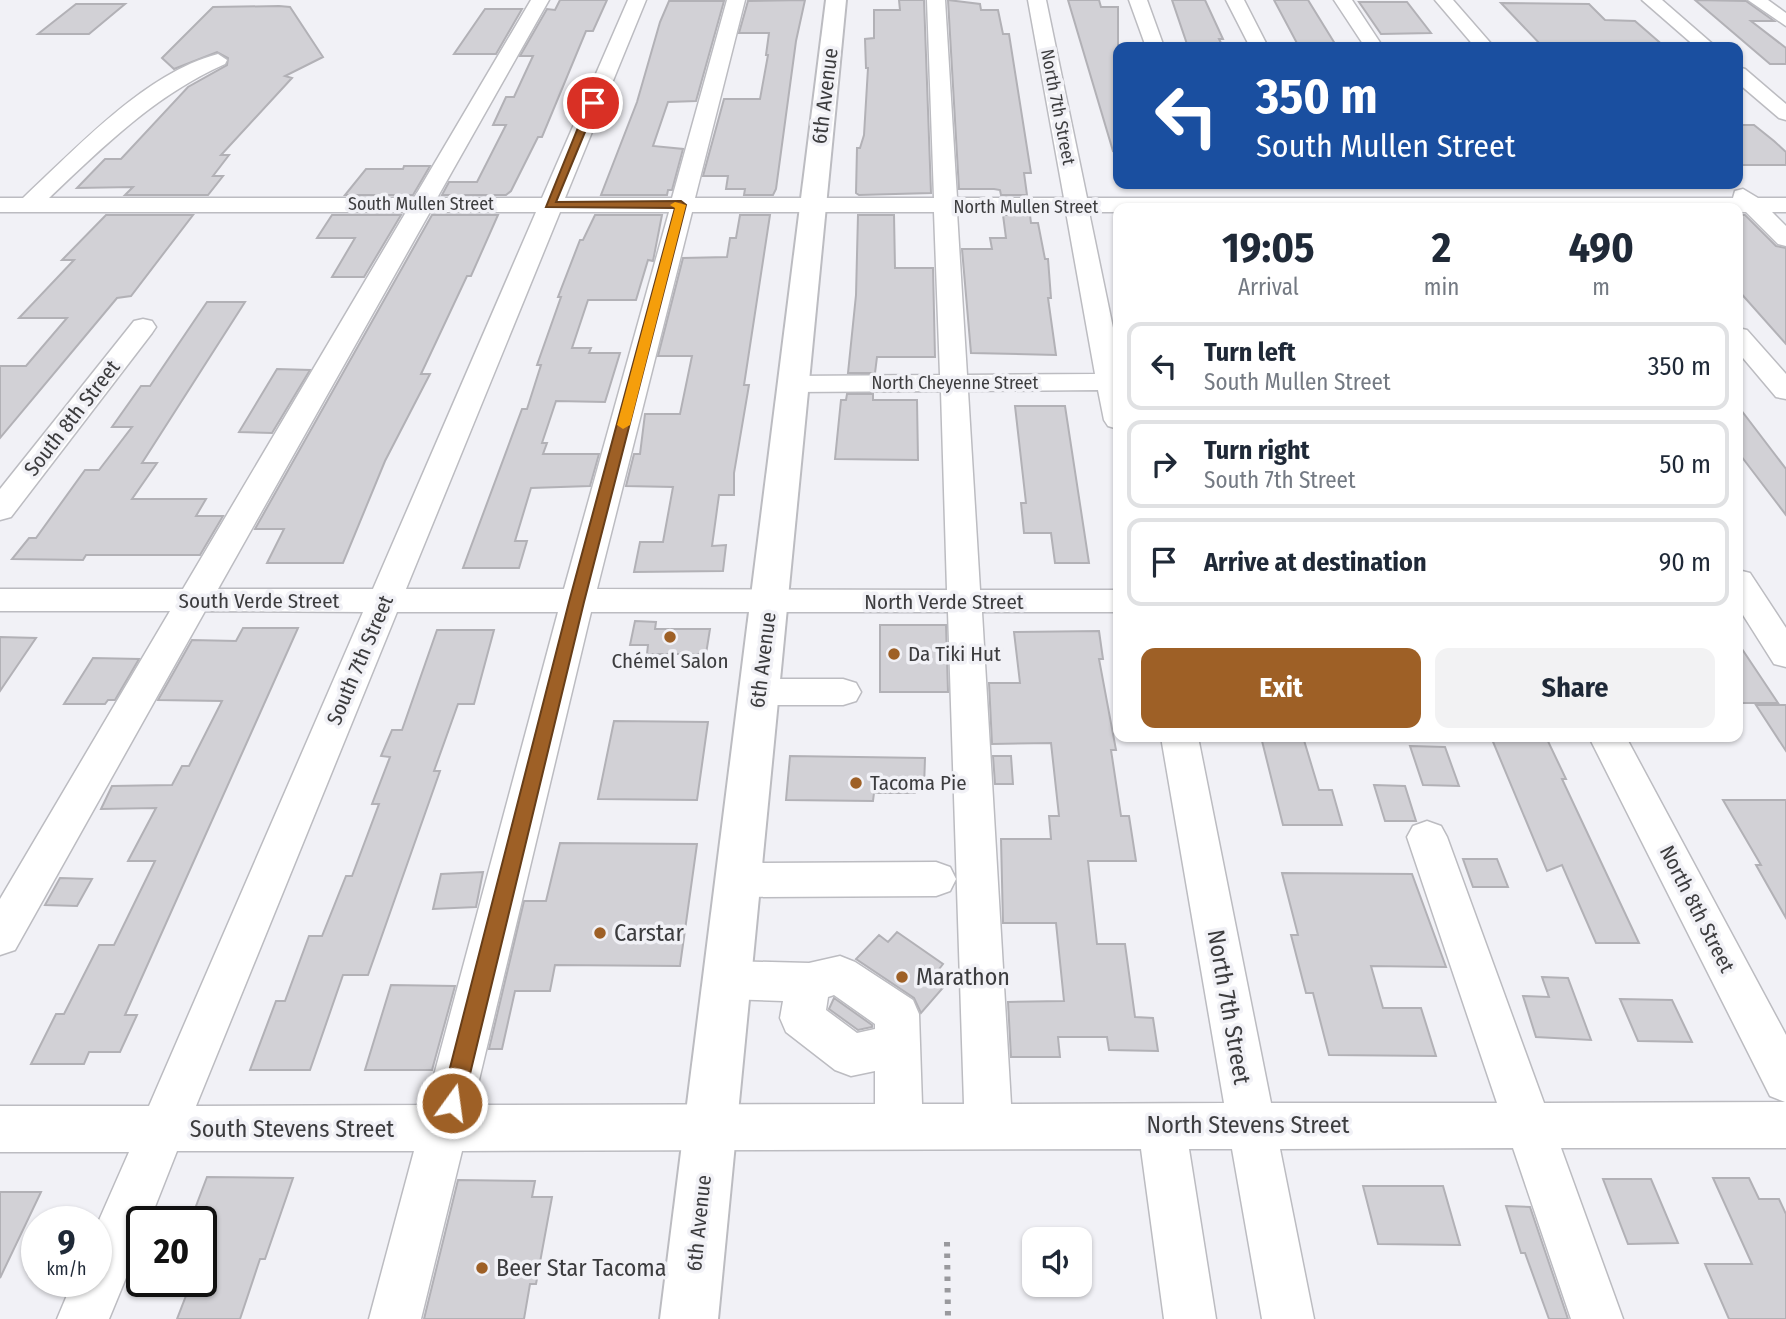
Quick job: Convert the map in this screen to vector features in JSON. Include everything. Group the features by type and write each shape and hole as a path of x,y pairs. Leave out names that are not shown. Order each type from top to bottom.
{"main road":[{"name":"6th Avenue","path":"689,1319 836,0"}],"street":[{"path":"0,937 540,0"},
{"name":"South 7th Street","path":"83,1319 637,0"},
{"path":"395,1319 446,1129 577,602 736,0"},
{"path":"936,0 943,207 989,1126"},
{"name":"North 7th Street","path":"1038,0 1077,207 1113,377"},
{"path":"1138,0 1152,42"},
{"path":"1235,0 1256,42"},
{"path":"1343,0 1371,42"},
{"path":"1444,0 1481,42"},
{"path":"1651,0 1701,42"},
{"path":"1757,0 1786,22"},
{"path":"30,204 117,122 191,70 218,60"},
{"path":"1744,78 1786,83"},
{"path":"1744,78 1786,114"},
{"path":"1610,189 1622,203"},
{"path":"1735,189 1786,239"},
{"name":"South Mullen Street","path":"0,205 812,204"},
{"name":"North Mullen Street","path":"812,204 1113,207"},
{"name":"North Mullen Street","path":"1743,205 1786,205"},
{"name":"South 8th Street","path":"0,509 143,327"},
{"path":"1743,340 1777,370 1786,391"},
{"path":"1743,370 1777,370"},
{"name":"North Cheyenne Street","path":"792,384 1113,382"},
{"path":"1743,589 1786,655"},
{"name":"South Verde Street","path":"0,600 769,602"},
{"name":"North Verde Street","path":"769,602 1113,601"},
{"path":"759,692 844,692"},
{"name":"North 7th Street","path":"1180,742 1288,1319"},
{"name":"North 8th Street","path":"1611,742 1786,1081"},
{"path":"1427,837 1597,1319"},
{"path":"738,880 936,879"},
{"path":"726,980 809,982 840,975 897,1014 899,1127"},
{"path":"809,982 802,1018 851,1055 897,1046"},
{"name":"North Stevens Street","path":"709,1129 1786,1125"},
{"path":"1162,1126 1190,1319"},
{"name":"South Stevens Street","path":"0,1129 709,1129"}],"path":[{"path":"947,1242 948,1319"}],"building":[{"path":"560,0 607,0 593,31 586,31 542,137 538,137 511,191 506,195 442,195 449,182 477,182 506,125 493,125 506,97 514,97 533,56 520,56 547,9 555,10"},
{"path":"805,0 796,41 776,189 773,195 744,195 745,189 726,189 728,176 703,176 724,99 760,99 768,55 769,33 739,33 748,1"},
{"path":"899,0 924,0 931,193 859,195 856,193 857,148 860,148 864,135 868,68 865,39 874,38 874,10 900,10"},
{"path":"948,0 980,4 981,10 998,10 1003,34 1009,34 1031,173 1024,173 1027,195 1001,195 1000,190 994,189 959,189"},
{"path":"1068,0 1099,0 1101,7 1118,7 1118,42 1113,42 1113,151"},
{"path":"1172,0 1205,0 1223,39 1219,39 1220,42 1186,42"},
{"path":"1274,0 1308,0 1334,42 1296,42"},
{"path":"1695,0 1746,1 1774,21 1751,21 1786,48 1786,64 1770,64"},
{"path":"669,1 724,1 696,101 668,102 653,146 683,149 672,190 668,190 667,195 601,195 637,102 660,22"},
{"path":"1359,2 1407,2 1431,33 1381,34"},
{"path":"1501,3 1589,4 1605,20 1635,21 1659,42 1538,42"},
{"path":"76,4 125,4 89,34 38,34"},
{"path":"213,7 290,7 323,57 285,76 292,78 221,155 229,155 213,176 223,176 208,195 125,195 133,187 77,188 105,159 121,159 188,87 227,65 228,58 217,52 174,69 162,58"},
{"path":"485,9 522,9 496,54 454,54"},
{"path":"1743,125 1754,125 1786,152 1786,165 1743,165"},
{"path":"404,166 430,166 413,195 345,195 366,169 403,169"},
{"path":"106,215 193,215 131,296 117,298 0,438 0,366 26,366 67,318 19,318 74,260 62,260"},
{"path":"332,215 401,215 364,277 332,277 355,238 317,238"},
{"path":"432,215 498,215 471,276 467,276 421,374 430,374 385,461 343,563 267,563 284,529 255,529"},
{"path":"595,215 662,215 653,261 648,260 636,300 588,300 572,348 591,348 589,353 620,353 605,402 556,401 542,443 547,443 543,454 599,454 590,486 531,488 515,541 527,541 519,568 463,568 522,409 527,409 541,365 537,365 561,297 558,297 580,240 583,240"},
{"path":"740,215 770,215 744,385 749,385 734,473 734,495 719,495 712,546 726,545 723,571 634,572 640,542 663,542 673,487 626,486 634,454 640,454 645,414 680,414 692,356 658,356 683,258 727,257 730,238 736,238"},
{"path":"858,215 894,215 895,268 933,268 935,357 877,357 875,373 848,373 856,295"},
{"path":"1003,215 1030,215 1031,223 1038,223 1045,259 1048,259 1051,298 1048,298 1056,355 971,353 962,249 992,249 990,238 1006,238"},
{"path":"1743,215 1776,246 1786,248 1786,344 1743,296"},
{"path":"207,302 245,302 142,463 157,463 132,499 206,499 196,516 223,516 200,555 86,555 83,560 12,559 29,538 36,538 85,470 99,470 132,427 112,427 141,386 150,386"},
{"path":"277,369 310,370 272,433 239,432"},
{"path":"847,394 873,394 873,400 917,400 918,460 835,459 841,400 846,400"},
{"path":"1015,406 1065,406 1089,563 1055,563 1051,533 1024,533 1021,503 1026,503"},
{"path":"1743,413 1786,469 1786,515 1743,459"},
{"name":"Chémel Salon","path":"635,621 656,622 655,629 710,629 706,654 647,654 648,645 630,645"},
{"path":"880,625 946,625 948,692 880,692"},
{"path":"243,628 298,628 125,1015 137,1015 120,1052 89,1052 84,1064 31,1064 56,1014 64,1014 99,945 114,945 155,861 128,861 156,808 101,809 112,786 172,785 182,766 189,766 222,701 158,700 192,640 236,641"},
{"path":"437,630 494,630 474,704 458,704 434,771 440,771 368,975 343,975 310,1070 250,1070 276,1001 285,1001 309,936 322,936 346,876 352,876 379,804 372,804 390,757 381,756 392,730 402,730"},
{"path":"1099,631 1103,659 1099,659 1116,750 1111,750 1121,816 1129,816 1136,861 1088,861 1097,944 1125,944 1135,1017 1153,1018 1158,1051 1109,1050 1107,1037 1058,1037 1060,1057 1011,1057 1008,1002 1064,1001 1056,923 1003,923 1001,839 1051,839 1049,816 1059,816 1051,743 992,744 989,683 1020,683 1014,632"},
{"path":"0,637 36,638 0,691"},
{"path":"1743,650 1778,703 1743,703"},
{"path":"93,658 139,659 115,700 108,700 105,704 64,704"},
{"path":"1756,705 1786,705 1786,751"},
{"path":"614,721 708,722 697,800 598,799"},
{"path":"1262,742 1305,742 1319,790 1332,790 1342,825 1283,825"},
{"path":"1493,742 1548,742 1566,779 1562,779 1639,943 1596,943 1562,865 1547,871"},
{"path":"1410,746 1445,747 1459,786 1423,785"},
{"name":"Tacoma Pie","path":"790,756 925,758 924,788 915,787 915,793 874,793 873,801 786,800"},
{"path":"993,756 1011,756 1013,784 995,784"},
{"path":"1374,785 1405,786 1416,821 1385,821"},
{"path":"1723,800 1786,800 1786,918 1756,865 1761,865"},
{"path":"560,843 697,844 680,966 555,965 550,991 515,991 502,1049 489,1049 524,901 546,901"},
{"path":"1463,859 1497,859 1508,887 1473,887"},
{"path":"483,872 476,907 433,909 441,874"},
{"path":"1282,873 1412,874 1446,967 1371,966 1383,1008 1421,1008 1436,1056 1329,1055 1313,993 1306,993 1291,935 1298,935"},
{"path":"60,878 92,879 77,906 45,905"},
{"name":"Marathon","path":"897,932 943,964 936,973 948,982 921,1013 914,998 856,959 879,935 888,942"},
{"path":"1542,977 1568,978 1591,1040 1536,1037 1523,996 1549,997"},
{"path":"391,985 455,986 432,1070 365,1070"},
{"path":"834,998 872,1027 858,1030 829,1009"},
{"path":"1620,999 1672,1000 1692,1042 1638,1041"},
{"path":"207,1177 293,1178 265,1259 260,1259 240,1319 177,1319 186,1297 217,1297 217,1206 196,1206"},
{"path":"1713,1178 1749,1178 1759,1199 1779,1199 1786,1214 1786,1319 1729,1319 1705,1264 1752,1264"},
{"path":"1603,1179 1651,1179 1678,1243 1628,1244"},
{"path":"458,1180 535,1181 532,1197 552,1197 536,1284 530,1284 524,1319 424,1319"},
{"path":"1363,1186 1443,1186 1460,1245 1378,1244"},
{"path":"0,1192 41,1192 34,1206 21,1206 21,1234 0,1278"},
{"path":"1506,1206 1530,1207 1568,1319 1549,1319 1525,1253 1521,1253"}],"slow traffic":[{"path":"623,425 681,205 675,205"}],"place":[{"name":"Chémel Salon","path":"670,637"},
{"name":"Da Tiki Hut","path":"894,654"},
{"name":"Tacoma Pie","path":"856,783"},
{"name":"Carstar","path":"600,933"},
{"name":"Marathon","path":"902,977"},
{"name":"Beer Star Tacoma","path":"482,1268"}],"route":[{"path":"452,1103 577,602 681,205 549,205 593,103"}]}
